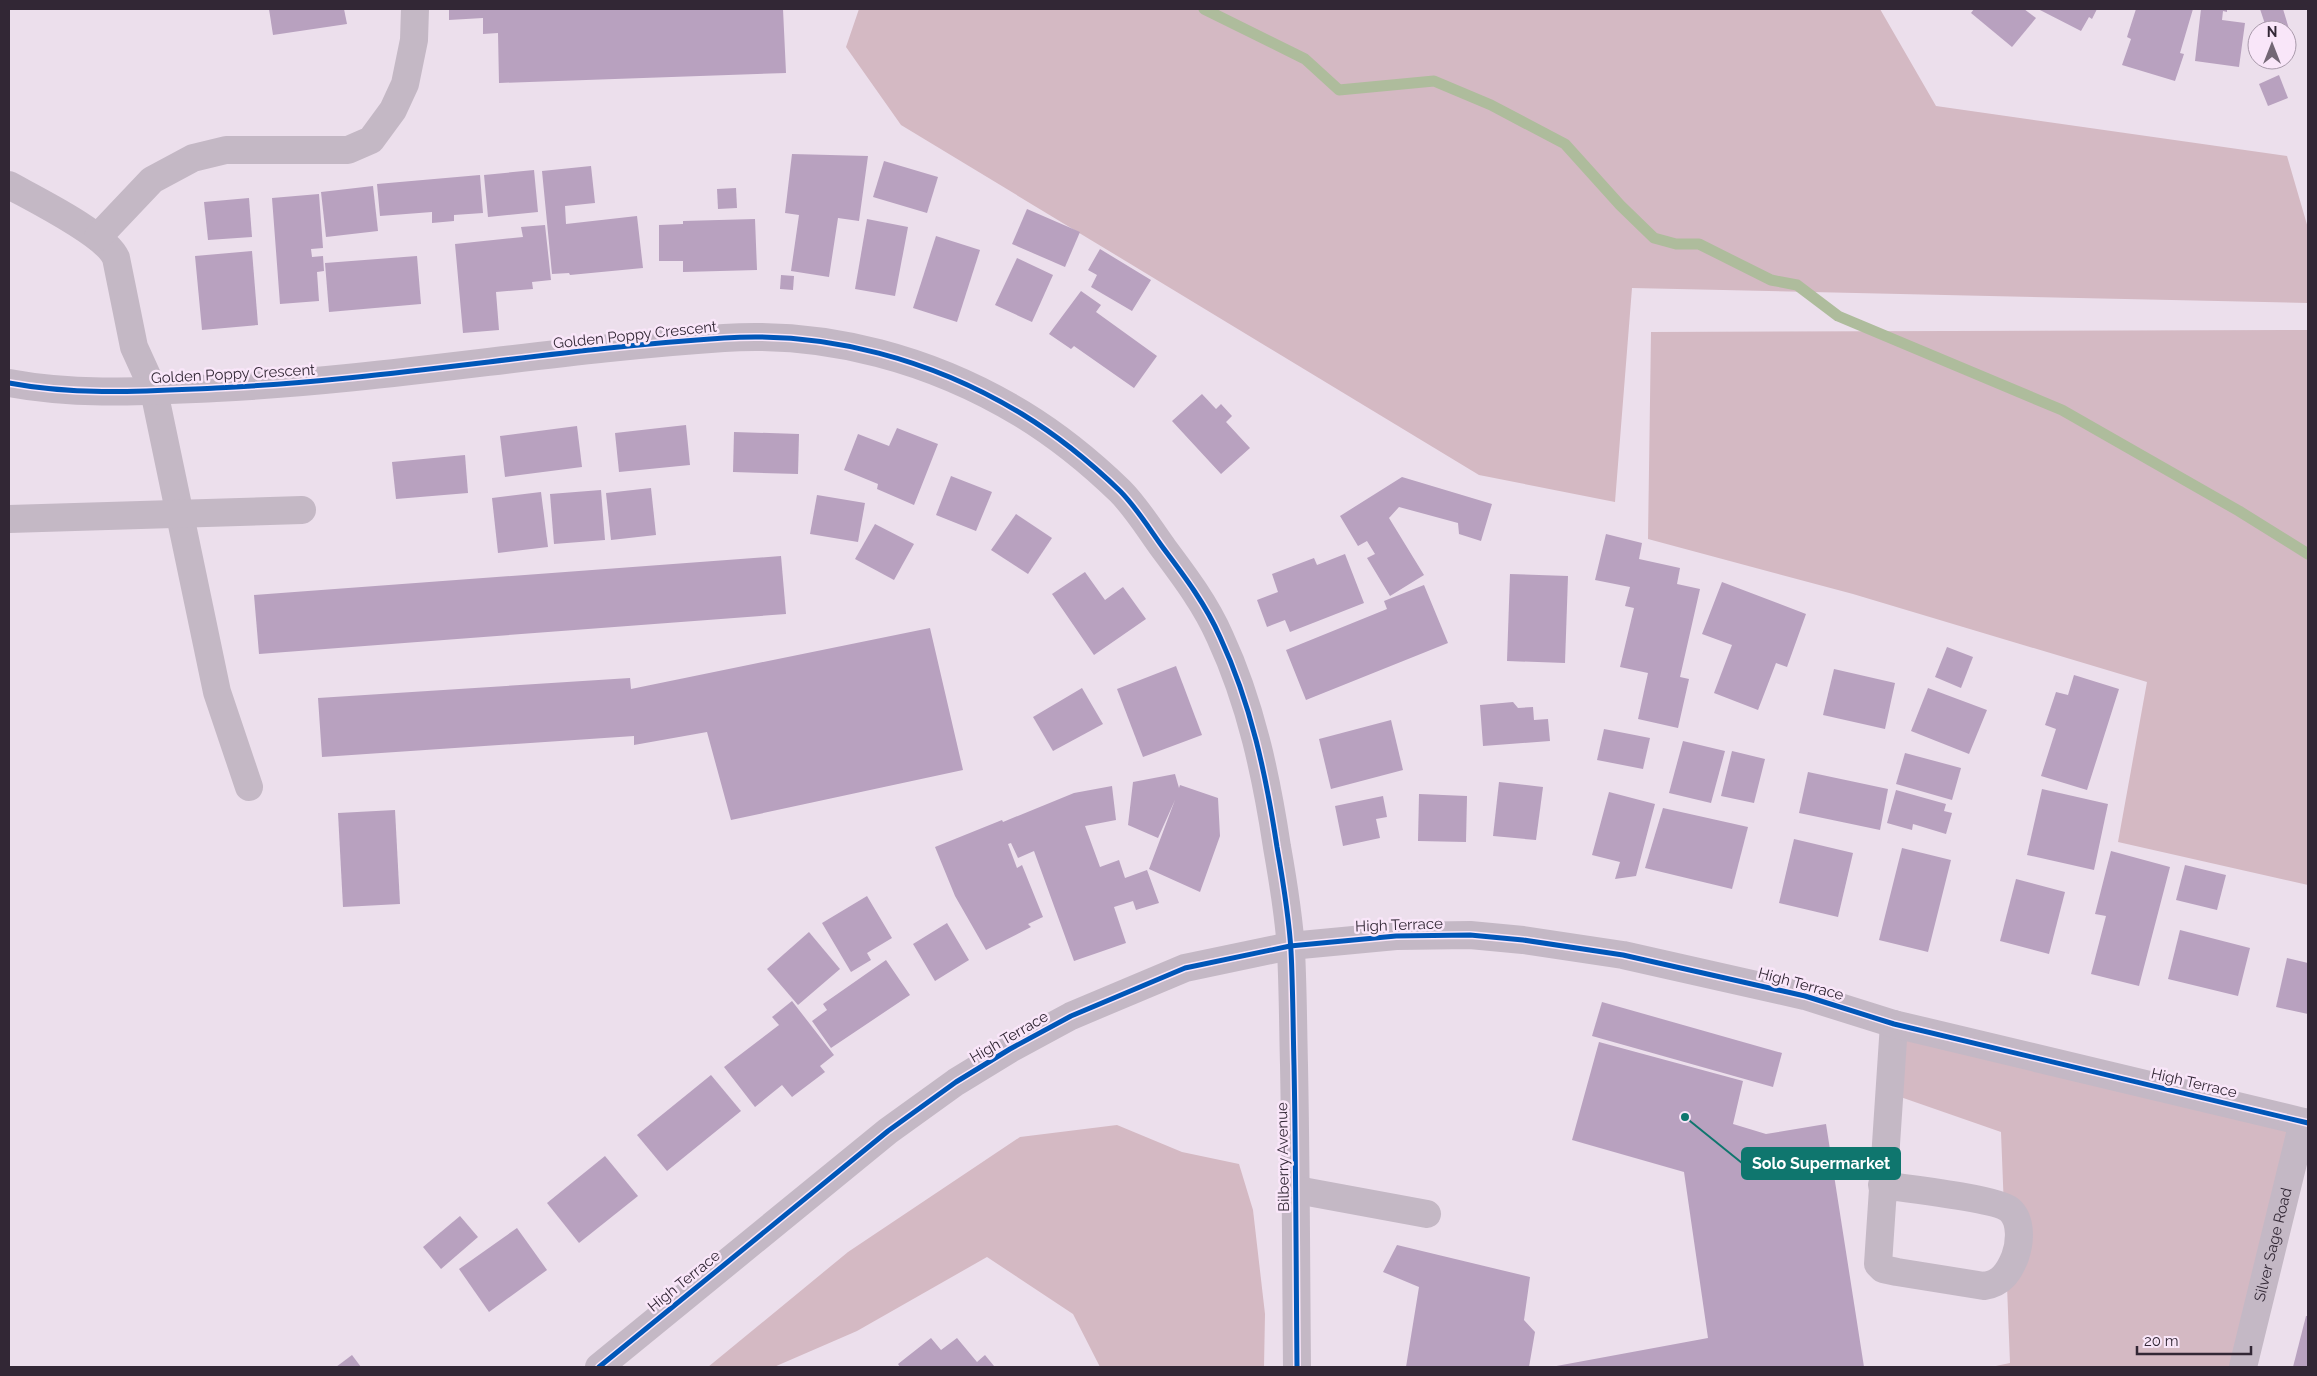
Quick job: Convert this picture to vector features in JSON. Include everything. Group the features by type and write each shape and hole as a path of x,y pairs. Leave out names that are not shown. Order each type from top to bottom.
{"street":[{"path":"98,237 152,180 193,158 226,150 348,150 371,140 393,110 404,84 414,40 415,9"},
{"path":"9,185 98,237 113,250 134,347 154,391 218,692 250,787"},
{"name":"Golden Poppy Crescent","path":"9,383 37,389 117,393 280,386 641,346 724,338 777,336 833,342 887,354 946,376 1000,401 1062,439 1123,494 1192,587 1219,633 1244,698 1255,734 1268,791 1290,946"},
{"path":"9,519 302,510"},
{"name":"High Terrace","path":"599,1367 888,1131 956,1082 1010,1049 1071,1016 1184,968 1290,946 1396,936 1470,935 1523,940 1623,955 1805,996 1894,1024 2305,1122"},
{"name":"Bilberry Avenue","path":"1290,946 1297,1190 1297,1367"},
{"path":"1882,1185 1969,1198 2009,1208 2015,1217 2019,1231 2019,1244 2008,1271 1994,1285 1984,1286 1883,1269 1878,1264 1877,1257 1882,1185 1894,1024"},
{"name":"Silver Sage Road","path":"2243,1367 2305,1122"},
{"path":"1297,1190 1427,1214"}],"shaded area":[{"path":"859,9 1880,9 1936,106 2287,156 2308,228 2308,303 1632,288 1615,502 1479,475 901,125 846,47"},
{"path":"2308,330 2308,885 2118,842 2147,682 1853,594 1648,539 1651,332"},
{"path":"1894,1024 2303,1122 2243,1367 1991,1367 2010,1363 2001,1132 1889,1093"},
{"path":"1117,1125 1182,1152 1239,1164 1253,1210 1265,1314 1264,1367 1100,1367 1073,1314 987,1257 857,1331 774,1367 708,1367 848,1252 1020,1137"}],"building":[{"path":"269,9 344,9 347,24 273,35"},
{"path":"449,9 783,9 786,73 499,83 498,33 483,34 483,18 449,20"},
{"path":"1974,9 2024,9 2036,18 2012,47 1971,13"},
{"path":"2038,9 2097,9 2092,19 2089,17 2081,31"},
{"path":"2136,9 2193,9 2180,53 2184,54 2175,81 2122,65 2131,39 2127,37"},
{"path":"2201,9 2227,9 2227,12 2223,11 2222,20 2245,23 2239,67 2195,61"},
{"path":"2260,9 2283,9 2286,20 2264,20"},
{"path":"2279,75 2288,98 2268,106 2259,84"},
{"path":"792,154 868,156 859,221 838,218 829,277 791,271 799,215 785,213"},
{"path":"884,161 938,177 927,213 873,197"},
{"path":"591,166 595,203 565,206 566,224 637,216 643,268 570,275 569,273 552,274 542,171"},
{"path":"534,170 538,212 488,217 484,175"},
{"path":"480,175 483,213 454,215 454,221 432,223 432,212 380,216 377,184"},
{"path":"373,186 378,231 326,237 321,192"},
{"path":"736,188 737,208 718,209 717,189"},
{"path":"319,194 323,248 311,249 312,257 323,256 324,271 317,272 319,301 280,304 272,198"},
{"path":"249,198 252,237 208,240 204,202"},
{"path":"1027,209 1080,232 1065,267 1012,244"},
{"path":"755,219 757,270 683,272 683,261 659,261 659,225 683,224 683,221"},
{"path":"867,219 908,227 895,296 855,289"},
{"path":"545,225 551,280 532,282 533,289 496,292 499,330 463,333 455,244 523,237 521,227"},
{"path":"936,236 980,250 957,322 913,308"},
{"path":"1100,249 1151,280 1132,311 1091,287 1097,275 1088,270"},
{"path":"252,251 258,325 202,330 195,256"},
{"path":"417,256 421,304 329,312 325,263"},
{"path":"1017,258 1053,275 1032,322 995,305"},
{"path":"781,275 794,276 793,290 780,289"},
{"path":"1081,291 1101,305 1096,312 1157,356 1134,388 1074,346 1071,349 1049,334"},
{"path":"1202,394 1216,409 1221,404 1232,416 1226,422 1250,448 1221,474 1172,421"},
{"path":"686,425 690,465 619,472 615,433"},
{"path":"577,426 582,467 505,477 500,436"},
{"path":"897,428 938,444 914,505 877,489 878,484 844,470 858,434 889,446"},
{"path":"734,432 799,434 798,474 733,472"},
{"path":"465,455 468,493 396,499 392,462"},
{"path":"951,476 992,492 976,531 936,515"},
{"path":"1402,477 1492,504 1481,541 1459,534 1458,523 1399,507 1389,518 1424,575 1390,596 1367,558 1375,554 1367,541 1358,546 1340,516"},
{"path":"651,488 656,535 611,540 606,493"},
{"path":"601,490 605,540 554,544 550,494"},
{"path":"541,492 548,547 498,553 492,498"},
{"path":"817,495 865,503 858,542 810,534"},
{"path":"1016,514 1052,538 1028,574 991,550"},
{"path":"875,524 914,544 894,580 855,559"},
{"path":"1606,534 1642,543 1639,559 1680,568 1677,584 1700,589 1680,677 1689,679 1678,728 1638,719 1648,673 1620,667 1634,608 1625,606 1630,587 1595,580"},
{"path":"1345,554 1364,603 1290,632 1285,620 1267,627 1257,600 1278,592 1272,574 1314,558 1317,565"},
{"path":"781,556 786,614 259,654 254,595"},
{"path":"1085,572 1105,600 1123,587 1146,619 1094,655 1052,594"},
{"path":"1510,574 1568,576 1565,663 1507,661"},
{"path":"1722,582 1806,614 1787,667 1776,663 1758,710 1714,693 1732,645 1702,634"},
{"path":"1424,585 1448,643 1306,700 1286,650 1387,609 1384,601"},
{"path":"930,628 963,770 731,820 707,732 634,745 634,736 322,757 318,698 630,678 631,689"},
{"path":"1947,647 1973,657 1961,688 1935,677"},
{"path":"1176,666 1202,735 1143,757 1117,689"},
{"path":"1834,669 1895,683 1885,729 1823,715"},
{"path":"2074,675 2119,689 2087,790 2041,776 2056,729 2045,725 2056,692 2068,695"},
{"path":"1082,688 1103,724 1053,751 1033,717"},
{"path":"1928,688 1987,710 1969,754 1911,731"},
{"path":"1513,702 1518,708 1533,707 1534,720 1548,719 1550,741 1483,746 1480,705"},
{"path":"1391,720 1403,770 1331,789 1319,739"},
{"path":"1604,729 1650,738 1643,769 1597,760"},
{"path":"1683,741 1725,751 1711,803 1669,793"},
{"path":"1732,751 1765,759 1754,803 1721,796"},
{"path":"1905,753 1961,768 1952,800 1896,784"},
{"path":"1808,772 1888,789 1880,830 1799,813"},
{"path":"1175,774 1179,788 1180,785 1218,798 1220,836 1200,892 1149,869 1175,800 1158,838 1128,825 1133,782"},
{"path":"1499,782 1543,787 1536,840 1493,836"},
{"path":"1112,786 1116,820 1085,826 1100,867 1119,860 1125,878 1147,870 1159,903 1136,910 1133,901 1114,907 1126,943 1074,961 1034,851 1018,858 1011,843 1008,844 1017,868 1022,865 1043,917 1028,924 1031,927 986,950 955,896 935,847 1074,793"},
{"path":"2042,789 2108,804 2094,870 2027,855"},
{"path":"1896,790 1946,804 1944,811 1952,813 1946,834 1913,824 1912,830 1887,823"},
{"path":"1609,792 1655,804 1636,876 1615,879 1620,862 1592,855"},
{"path":"1419,794 1467,796 1466,842 1418,841"},
{"path":"1383,796 1387,817 1376,819 1380,838 1343,846 1335,806"},
{"path":"1663,808 1748,827 1732,889 1645,868"},
{"path":"395,810 400,904 343,907 338,813"},
{"path":"1794,839 1853,853 1838,917 1779,903"},
{"path":"1902,848 1951,860 1928,952 1879,940"},
{"path":"2111,851 2170,867 2139,986 2091,974 2106,916 2095,914"},
{"path":"2185,865 2226,875 2217,910 2176,900"},
{"path":"2016,879 2065,892 2049,954 2000,941"},
{"path":"867,896 892,938 867,953 871,960 851,972 822,923"},
{"path":"947,923 969,960 935,981 913,944"},
{"path":"2180,930 2250,948 2238,996 2168,979"},
{"path":"809,932 840,969 798,1005 767,969"},
{"path":"2287,958 2308,963 2308,1014 2276,1007"},
{"path":"886,960 910,995 831,1048 812,1021 827,1010 823,1004"},
{"path":"792,1001 834,1055 820,1066 825,1072 792,1097 782,1085 755,1107 724,1067 779,1025 772,1017"},
{"path":"1602,1002 1782,1053 1773,1087 1592,1036"},
{"path":"1599,1042 1743,1081 1733,1124 1766,1134 1826,1124 1864,1367 1551,1367 1708,1338 1684,1172 1572,1140"},
{"path":"711,1075 741,1111 667,1171 637,1135"},
{"path":"605,1156 638,1196 579,1243 547,1203"},
{"path":"460,1216 478,1237 441,1269 423,1247"},
{"path":"517,1228 547,1270 489,1312 459,1269"},
{"path":"1397,1245 1530,1277 1524,1320 1535,1332 1529,1367 1406,1367 1419,1287 1383,1272"},
{"path":"2306,1316 2308,1316 2308,1367 2293,1367"},
{"path":"931,1338 941,1350 957,1338 977,1362 985,1355 994,1366 900,1367 898,1364"},
{"path":"352,1355 361,1367 336,1367"}],"waterway":[{"path":"1204,9 1305,59 1339,90 1434,81 1491,105 1565,144 1620,205 1654,238 1676,244 1699,244 1771,280 1797,285 1838,316 2062,410 2239,511 2308,554"}],"cycle path":[{"path":"9,383 61,390 87,391 216,388 407,372 661,343 724,338 802,339 879,353 953,378 1022,414 1061,440 1120,491 1143,519 1195,592 1214,625 1231,662 1256,740 1268,793 1287,912 1291,951 1295,1103 1297,1367"},
{"path":"599,1367 888,1131 956,1082 1010,1049 1071,1016 1185,968 1290,946 1396,936 1470,935 1523,940 1623,955 1805,996 1894,1024 2308,1123"}],"place":[{"name":"Solo Supermarket","path":"1685,1117"}]}
